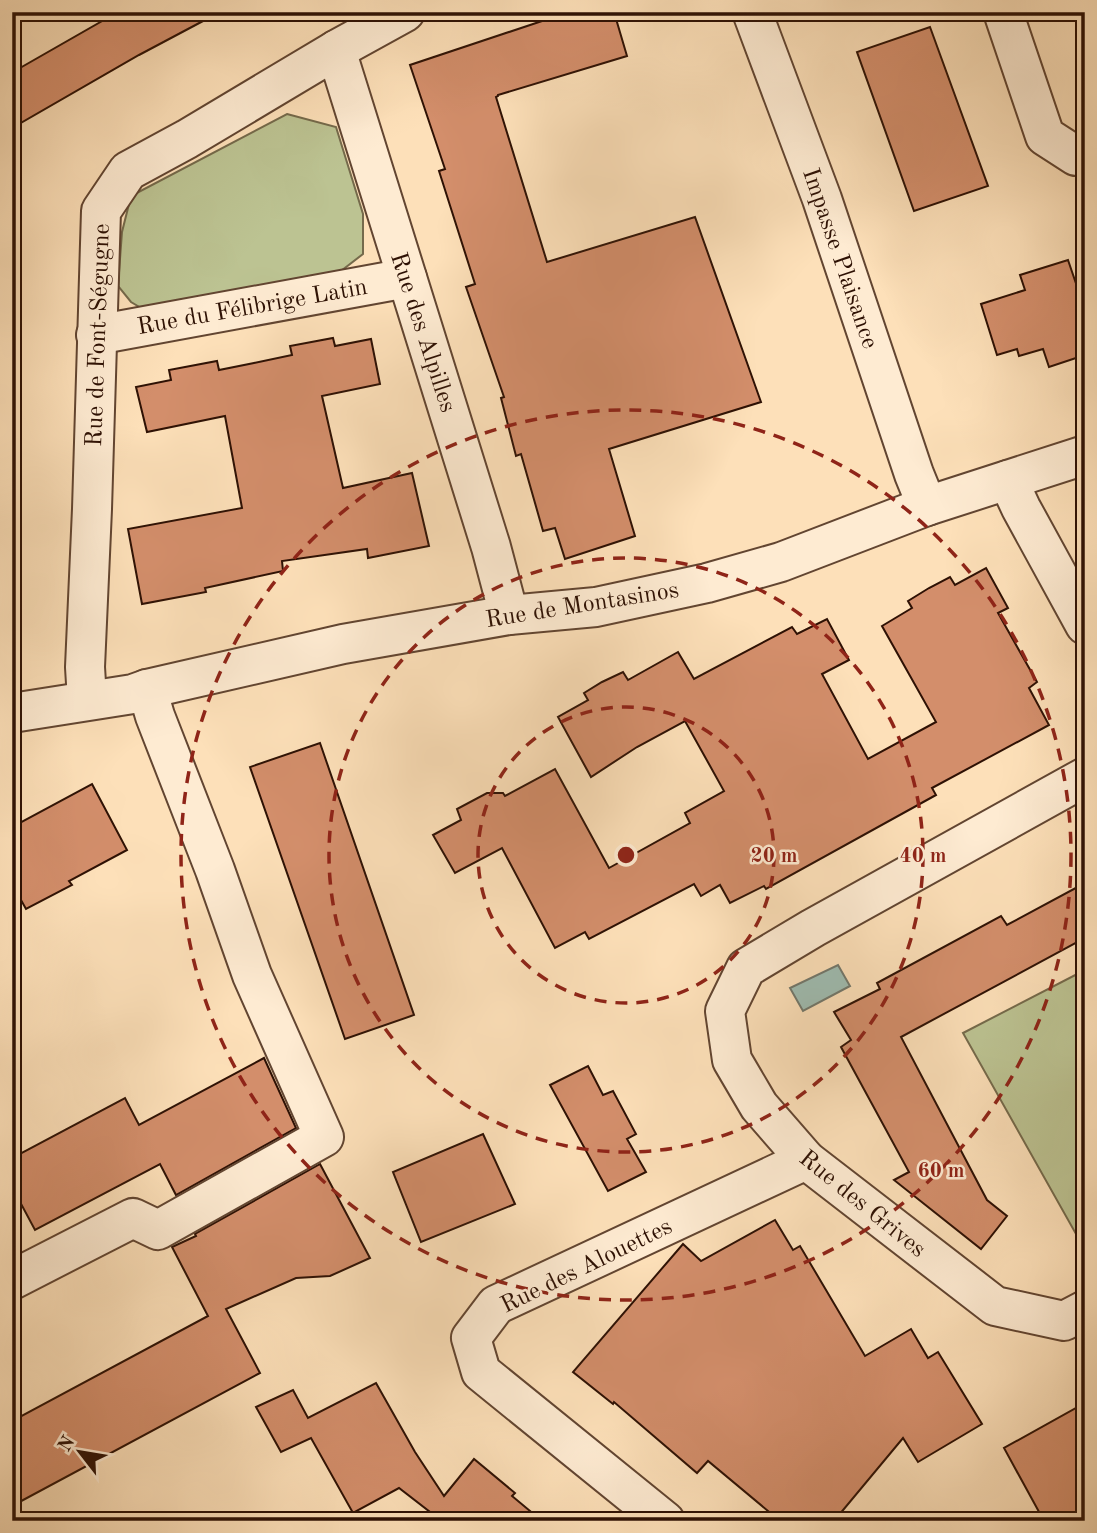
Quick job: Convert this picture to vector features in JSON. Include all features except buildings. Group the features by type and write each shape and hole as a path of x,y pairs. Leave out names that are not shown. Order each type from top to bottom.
{"street":[{"name":"Rue de Font-Ségugne","path":"88,700 85,667 101,211 128,171 405,12"},
{"name":"Impasse Plaisance","path":"752,12 822,199 927,506"},
{"path":"1003,12 1045,135 1076,156 1085,156"},
{"name":"Rue des Alpilles","path":"336,50 491,547 509,615"},
{"name":"Rue du Félibrige Latin","path":"96,335 407,278"},
{"name":"Rue de Montasinos","path":"12,713 133,694 343,644 509,615 596,607 707,583 781,562 927,506 1085,455"},
{"path":"1009,480 1021,508 1085,625"},
{"path":"12,1280 133,1218 158,1230 324,1137 252,975 147,689"},
{"name":"Rue des Grives","path":"1085,777 824,921 746,968 725,1011 732,1060 759,1106 806,1160 995,1306 1064,1321 1085,1310"},
{"name":"Rue des Alouettes","path":"664,1521 481,1372 471,1338 496,1305 806,1160"}],"green space":[{"path":"287,114 336,127 363,214 363,254 337,274 148,312 131,302 118,286 122,232 131,196"},
{"path":"1085,970 1085,1250 963,1033"}],"water":[{"path":"838,965 850,986 803,1011 790,988"}]}
